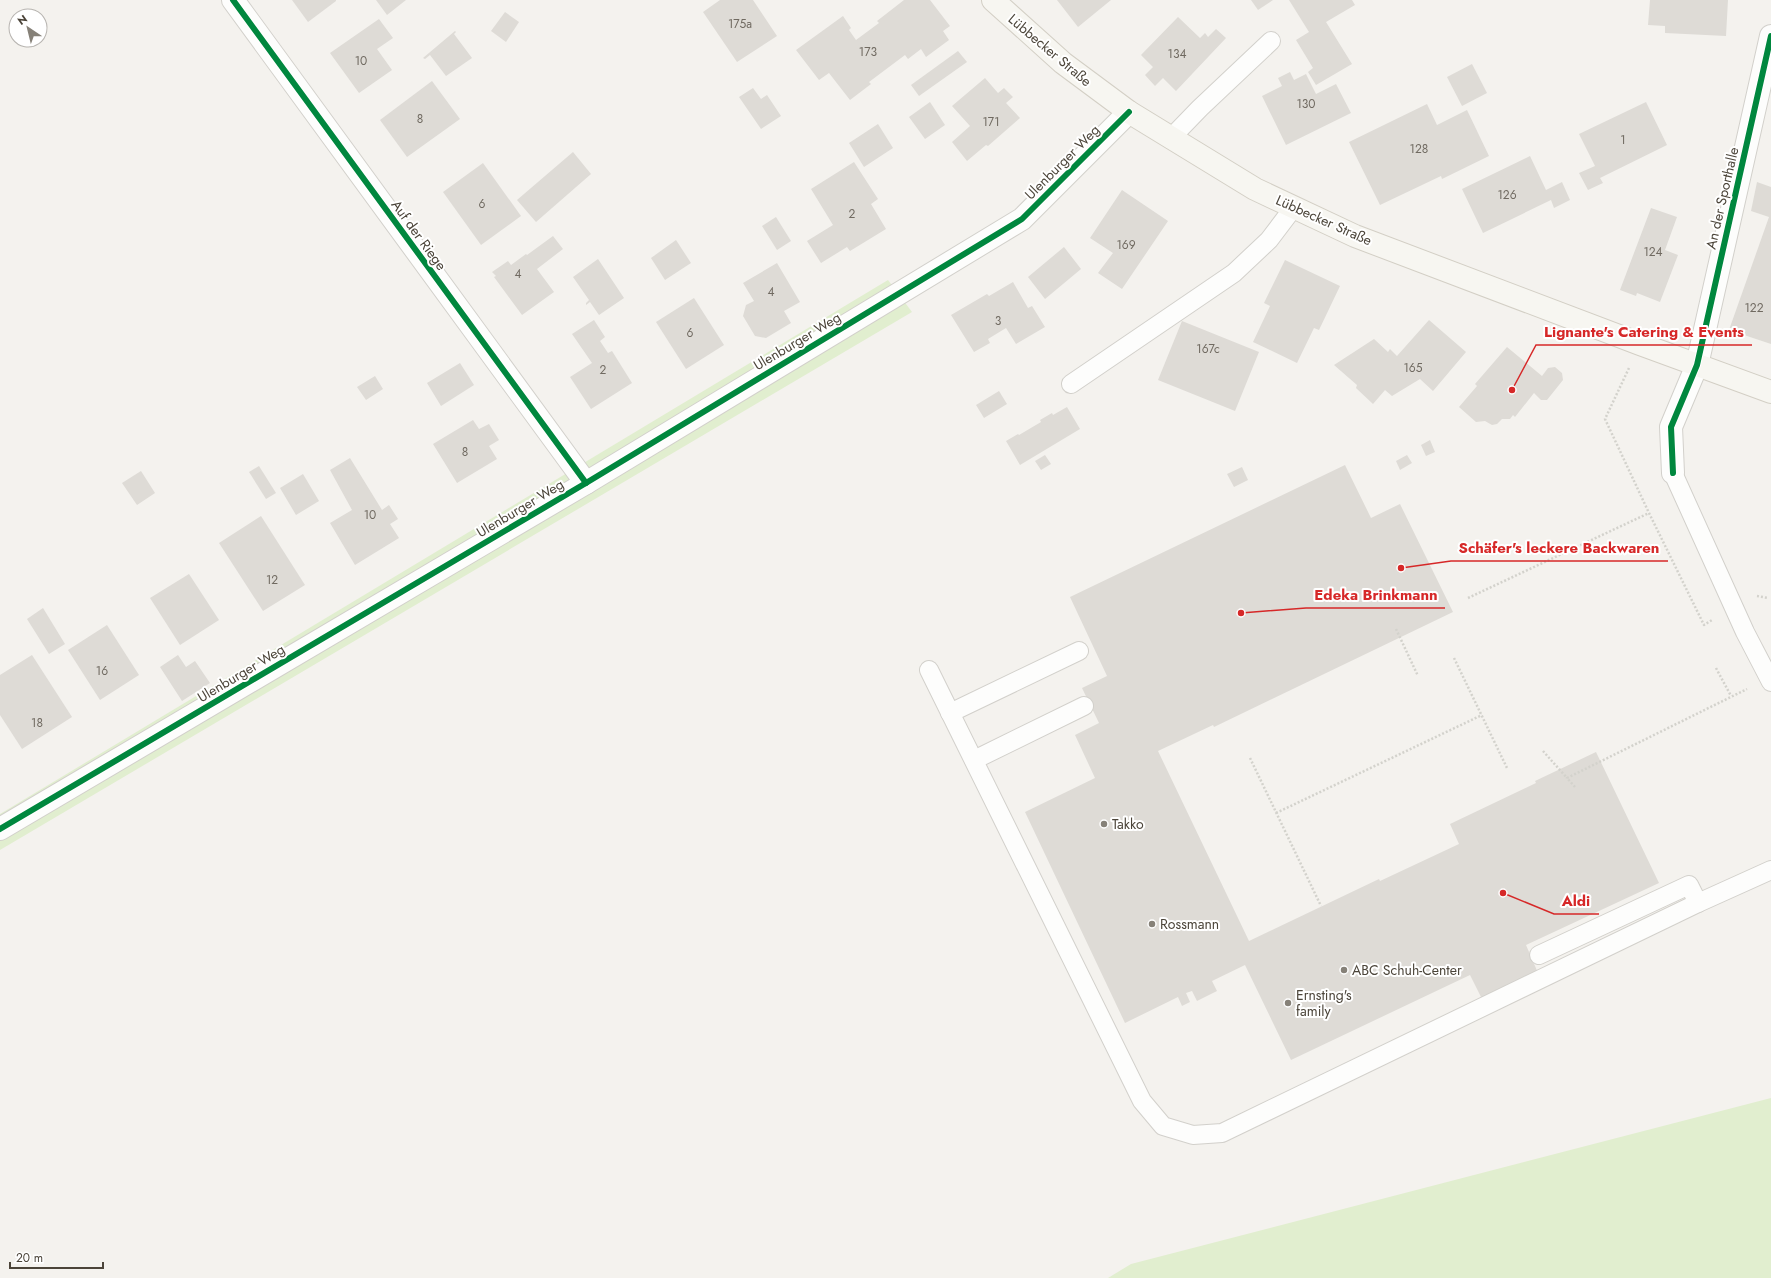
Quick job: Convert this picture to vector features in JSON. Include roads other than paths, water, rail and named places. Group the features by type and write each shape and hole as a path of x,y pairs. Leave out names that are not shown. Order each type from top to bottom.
{"main road":[{"name":"Lübbecker Straße","path":"993,0 1063,63 1129,112 1170,139 1255,189 1355,236 1697,366 1771,392"}],"street":[{"name":"Auf der Riege","path":"234,0 586,483"},
{"name":"An der Sporthalle","path":"1697,366 1771,36"},
{"name":"Ulenburger Weg","path":"0,829 586,483 1022,219 1129,112"},
{"path":"1673,473 1671,427 1697,366"}],"lane":[{"path":"1170,139 1200,108 1271,41"},
{"path":"1071,384 1234,273 1269,240 1294,207"},
{"path":"1673,473 1745,632 1770,680"},
{"path":"950,713 1079,651"},
{"path":"929,670 1142,1101 1163,1126 1193,1135 1222,1134 1698,903 1771,870"},
{"path":"974,760 1084,706"},
{"path":"1539,955 1689,884 1698,903"}],"place":[{"name":"Lignante's Catering & Events","path":"1512,390"},
{"name":"Schäfer's leckere Backwaren","path":"1401,568"},
{"name":"Edeka Brinkmann","path":"1241,613"},
{"name":"Takko","path":"1104,824"},
{"name":"Aldi","path":"1503,893"},
{"name":"Rossmann","path":"1152,924"},
{"name":"ABC Schuh-Center","path":"1344,970"},
{"name":"Ernsting's family","path":"1288,1003"}]}
